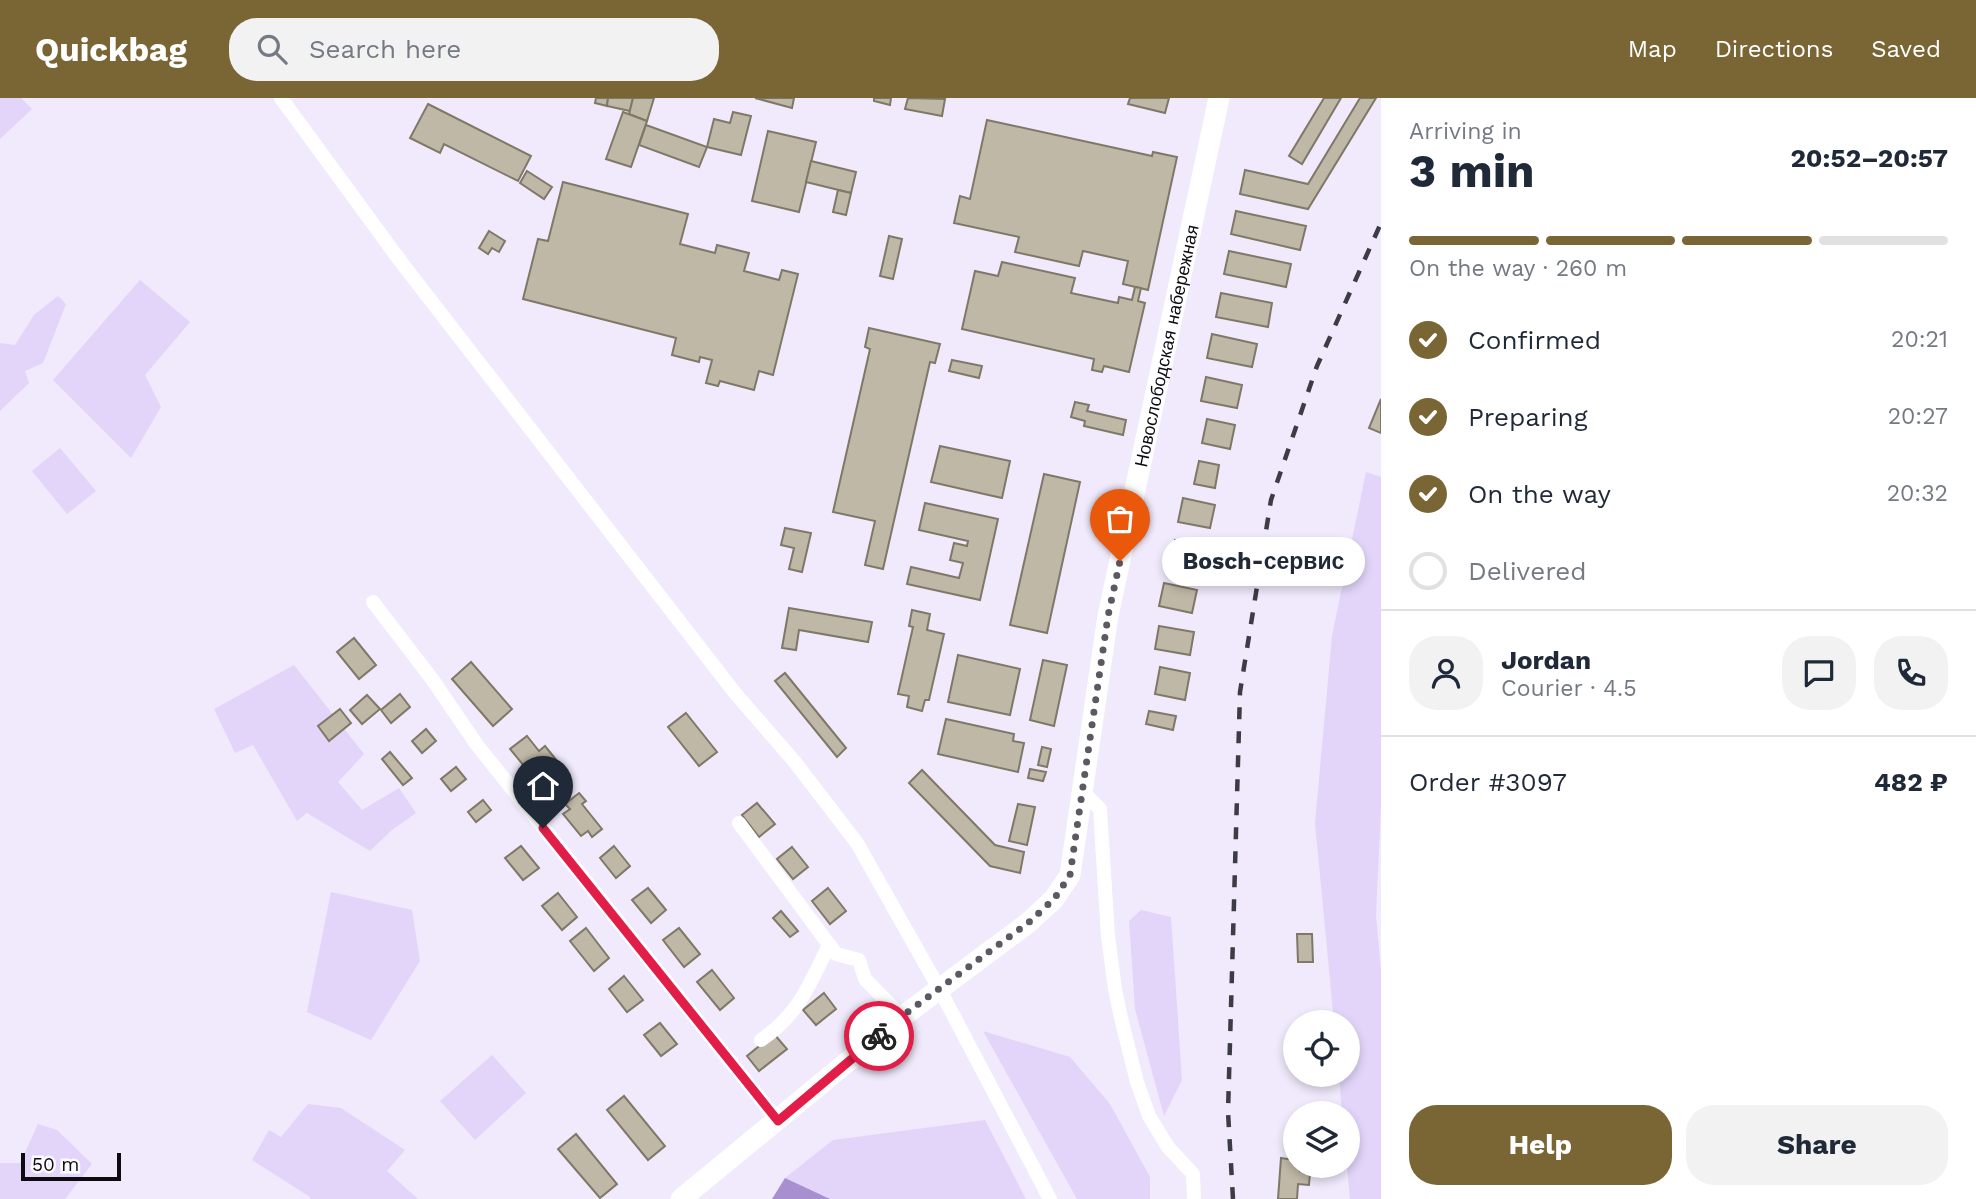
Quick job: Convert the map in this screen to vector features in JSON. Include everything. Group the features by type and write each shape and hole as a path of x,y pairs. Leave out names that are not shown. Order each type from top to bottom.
{"street":[{"path":"281,98 401,262 736,693 794,761 857,843 940,990 1050,1199"},
{"name":"Новослободская набережная","path":"681,1199 901,1017 1028,923 1054,899 1070,875 1108,616 1219,98"},
{"path":"373,602 432,679 477,745 778,1121"},
{"path":"1082,791 1100,809 1108,936 1115,989 1137,1082 1149,1116 1168,1147 1192,1174 1194,1199"},
{"path":"739,823 836,954 859,960 864,979 901,1017"},
{"path":"761,1040 777,1029 800,1004 829,945"}],"shaded area":[{"path":"0,98 21,98 32,109 0,139"},
{"path":"140,280 190,322 145,375 161,407 131,458 53,380"},
{"path":"58,296 66,304 43,363 25,371 29,383 0,411 0,343 15,345 34,315"},
{"path":"60,448 96,491 67,514 32,471"},
{"path":"1366,472 1381,477 1381,807 1376,915 1381,971 1381,1199 1350,1199 1348,1178 1360,1178 1360,1101 1341,1101 1340,1087 1360,1087 1360,1010 1333,1010 1315,823 1332,636"},
{"path":"294,665 364,754 338,782 362,810 399,788 416,813 392,830 370,851 307,813 297,821 253,745 235,753 214,709"},
{"path":"331,892 412,910 420,961 371,1040 307,1012"},
{"path":"1141,910 1171,917 1182,1080 1164,1116 1135,1009 1129,921"},
{"path":"983,1031 1070,1057 1110,1104 1150,1177 1150,1199 1077,1199"},
{"path":"492,1055 526,1093 475,1140 440,1101"},
{"path":"308,1104 341,1108 405,1150 387,1171 418,1199 310,1199 252,1160 269,1130 281,1137"},
{"path":"985,1120 1026,1199 830,1199 785,1178 833,1140"},
{"path":"38,1124 57,1130 92,1164 65,1199 0,1199 0,1163 20,1163"},
{"path":"785,1178 830,1199 772,1199"}],"building":[{"path":"596,98 608,98 607,106 595,103"},
{"path":"608,98 633,98 630,111 607,106"},
{"path":"633,98 654,98 647,121 629,114"},
{"path":"755,98 794,98 792,108"},
{"path":"874,98 891,98 890,105 874,101"},
{"path":"908,98 945,99 942,116 905,109"},
{"path":"1130,98 1169,98 1165,113 1128,104"},
{"path":"1324,98 1341,98 1302,164 1289,156"},
{"path":"1360,98 1376,98 1308,209 1240,194 1245,170 1308,184"},
{"path":"428,104 531,156 518,181 444,144 440,153 410,138"},
{"path":"623,112 647,121 631,167 606,159"},
{"path":"733,112 751,116 741,155 707,147 714,119 730,123"},
{"path":"987,120 1152,156 1153,152 1177,157 1148,290 1123,284 1128,261 1083,251 1079,266 1015,252 1019,237 954,223 960,196 970,199"},
{"path":"646,125 707,147 699,167 639,145"},
{"path":"768,131 816,142 799,212 752,201"},
{"path":"811,161 856,172 851,193 806,182"},
{"path":"527,171 552,187 544,199 520,183"},
{"path":"563,182 688,214 680,244 715,253 717,245 749,253 744,271 779,280 782,270 798,274 773,375 759,371 754,390 720,381 718,386 706,383 712,360 700,357 699,362 672,355 676,338 523,299 538,239 548,241"},
{"path":"838,190 851,193 846,215 833,212"},
{"path":"1236,211 1306,226 1300,250 1231,234"},
{"path":"489,231 505,241 499,252 492,248 488,254 479,248"},
{"path":"889,236 902,239 893,279 880,276"},
{"path":"1229,251 1291,264 1286,287 1224,274"},
{"path":"1002,262 1075,278 1071,293 1118,303 1119,297 1132,300 1135,287 1141,288 1138,301 1145,303 1129,372 1104,366 1102,372 1092,370 1094,359 962,329 975,271 998,276"},
{"path":"1221,293 1272,303 1268,327 1216,317"},
{"path":"869,328 940,344 935,363 930,362 883,569 865,565 875,521 833,512 870,349 865,347"},
{"path":"1212,334 1257,344 1252,367 1207,358"},
{"path":"952,360 982,366 979,378 949,371"},
{"path":"1206,377 1242,385 1237,408 1201,401"},
{"path":"1381,399 1381,433 1369,428"},
{"path":"1075,402 1089,405 1087,411 1126,420 1123,435 1084,426 1085,421 1071,417"},
{"path":"1207,419 1235,425 1230,449 1202,443"},
{"path":"940,446 1010,461 1002,498 931,482"},
{"path":"1199,461 1219,465 1215,488 1194,484"},
{"path":"1044,474 1080,482 1047,633 1010,625"},
{"path":"1183,498 1215,505 1210,528 1178,522"},
{"path":"925,503 998,519 980,600 907,584 911,567 959,578 963,563 950,560 954,543 967,546 968,541 919,530"},
{"path":"785,528 811,533 802,572 789,569 794,548 781,545"},
{"path":"1175,540 1205,547 1200,570 1170,563"},
{"path":"1164,583 1197,590 1192,613 1159,606"},
{"path":"789,608 872,622 868,642 799,630 796,650 782,648"},
{"path":"912,610 930,614 927,630 944,634 929,700 925,700 922,711 907,707 909,696 898,694 913,627 909,626"},
{"path":"1159,626 1194,632 1190,655 1155,649"},
{"path":"354,638 376,665 359,679 337,652"},
{"path":"958,655 1020,669 1010,715 948,702"},
{"path":"1043,660 1067,665 1054,726 1030,720"},
{"path":"471,662 512,709 493,726 452,679"},
{"path":"1160,667 1190,673 1185,700 1155,694"},
{"path":"785,673 846,748 837,757 775,681"},
{"path":"400,694 410,707 391,723 381,710"},
{"path":"367,695 380,709 362,724 350,710"},
{"path":"340,709 351,723 329,741 318,726"},
{"path":"1149,711 1176,716 1173,730 1146,724"},
{"path":"686,713 717,752 699,766 668,727"},
{"path":"946,719 1014,734 1013,741 1024,743 1018,772 938,754"},
{"path":"426,729 436,741 422,753 412,741"},
{"path":"527,736 539,751 545,746 562,767 548,779 542,772 534,778 510,749"},
{"path":"1042,747 1051,749 1047,767 1038,765"},
{"path":"390,752 412,778 403,785 382,759"},
{"path":"456,767 466,779 451,791 441,779"},
{"path":"1030,769 1046,772 1043,781 1028,778"},
{"path":"922,770 995,845 1024,852 1020,873 990,866 909,783"},
{"path":"579,793 586,801 582,804 602,829 592,837 588,831 581,836 563,814 570,809 565,804"},
{"path":"483,800 491,810 476,822 468,812"},
{"path":"757,803 775,824 759,837 742,815"},
{"path":"1018,804 1035,807 1027,845 1009,841"},
{"path":"521,846 539,868 523,880 505,858"},
{"path":"614,846 630,866 616,878 600,858"},
{"path":"792,847 808,867 793,879 777,859"},
{"path":"648,888 666,910 651,923 632,900"},
{"path":"828,888 846,911 830,924 812,901"},
{"path":"558,893 577,917 562,930 542,906"},
{"path":"781,911 798,931 790,937 773,918"},
{"path":"586,928 609,958 594,971 570,941"},
{"path":"679,928 700,954 684,967 663,940"},
{"path":"1297,934 1312,934 1313,962 1298,962"},
{"path":"712,970 734,998 720,1010 697,982"},
{"path":"624,976 643,1000 627,1012 609,989"},
{"path":"824,993 836,1009 816,1025 803,1010"},
{"path":"660,1023 677,1044 661,1056 644,1035"},
{"path":"774,1034 787,1049 759,1071 747,1056"},
{"path":"624,1096 665,1146 648,1160 607,1110"},
{"path":"576,1134 617,1184 600,1198 558,1149"},
{"path":"1281,1158 1283,1178 1310,1178 1309,1185 1298,1184 1297,1199 1278,1199"}],"railway":[{"path":"1233,1199 1228,1112 1240,692 1271,500 1317,366 1381,223"}],"way so far":[{"path":"879,1036 1028,923 1054,899 1070,875 1108,616 1120,561"}],"place":[{"name":"Bosch-сервис","path":"1120,561"}],"route":[{"path":"543,828 778,1121 879,1036"}]}
